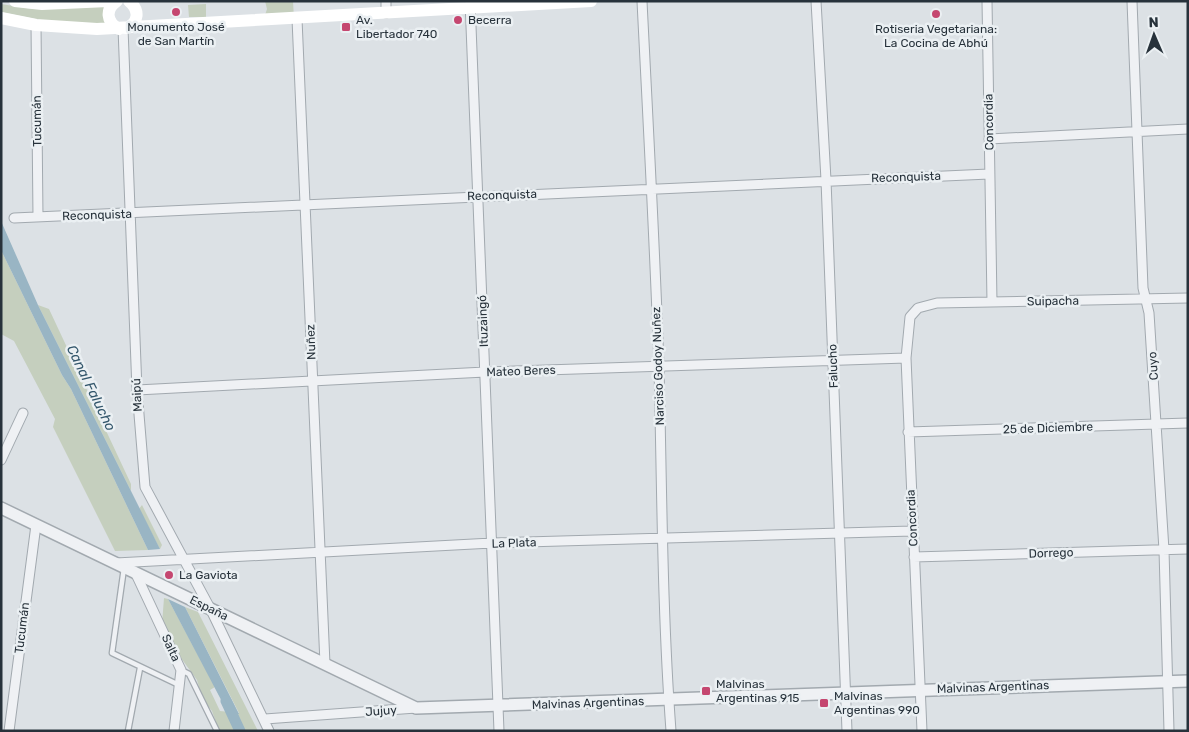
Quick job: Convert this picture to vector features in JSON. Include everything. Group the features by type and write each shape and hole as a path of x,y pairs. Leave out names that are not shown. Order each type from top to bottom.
{"main road":[{"path":"14,1 63,4 108,1"},
{"path":"117,1 111,6 108,16 112,24 122,28 133,24 137,16 135,7 129,1"},
{"path":"1,18 36,25 72,29 122,28 297,19 386,7 591,1"}],"street":[{"name":"Narciso Godoy Nuñez","path":"642,1 652,190 659,367 662,538 668,700 671,731"},
{"name":"Falucho","path":"816,1 826,180 847,731"},
{"name":"Concordia","path":"987,1 992,302"},
{"name":"Cuyo","path":"1132,1 1143,288 1146,298 1157,424 1164,550 1169,731"},
{"name":"Ituzaingó","path":"470,4 499,731"},
{"name":"Nuñez","path":"297,19 325,664"},
{"name":"Tucumán","path":"36,25 38,217"},
{"name":"Maipú","path":"122,28 137,390 145,488 211,610 265,719 269,731"},
{"path":"990,139 1188,129"},
{"name":"Reconquista","path":"14,218 131,214 306,203 652,190 826,180 989,174"},
{"name":"Suipacha","path":"918,308 937,304 1188,298"},
{"name":"Concordia","path":"918,308 910,318 906,358 922,731"},
{"name":"Mateo Beres","path":"137,390 485,372 906,358"},
{"path":"1,460 23,413"},
{"name":"25 de Diciembre","path":"908,432 1188,422"},
{"name":"España","path":"1,508 416,708"},
{"name":"Tucumán","path":"9,731 36,525"},
{"name":"La Plata","path":"125,567 184,558 492,543 912,531"},
{"name":"Dorrego","path":"914,557 1188,549"},
{"name":"Salta","path":"125,567 181,670 174,731"},
{"name":"Malvinas Argentinas","path":"498,706 1188,681"},
{"name":"Jujuy","path":"265,719 416,708 498,706"}],"lane":[{"path":"125,567 112,653 179,685"},
{"path":"128,731 140,668"},
{"path":"181,670 189,674 217,731"}],"green space":[{"path":"265,1 293,1 294,19 265,15 267,9"},
{"path":"1,4 32,9 109,4 106,23 61,24 1,12"},
{"path":"206,4 206,17 189,17 188,5"},
{"path":"1,250 62,375 71,389 148,550 115,551 53,427 55,419 14,341 1,334"},
{"path":"38,305 49,309 131,484 131,491"},
{"path":"142,505 162,545 160,549 139,509"},
{"path":"164,598 168,599 215,687 210,690 220,711 239,713 185,607 198,612 258,731 219,731 212,711 202,698 197,680 173,647 162,624"}],"water":[{"path":"1,221 38,305 160,549 148,550 71,389 62,375 1,250"},
{"path":"168,599 185,607 239,714 228,713"}],"waterway":[{"name":"Canal Falucho","path":"226,701 240,731"}],"place":[{"name":"Monumento José de San Martín","path":"176,12"},
{"name":"Rotiseria Vegetariana: La Cocina de Abhú","path":"936,14"},
{"name":"Becerra","path":"458,20"},
{"name":"Av. Libertador 740","path":"346,27"},
{"name":"La Gaviota","path":"169,575"},
{"name":"Malvinas Argentinas 915","path":"706,691"},
{"name":"Malvinas Argentinas 990","path":"824,703"}]}
